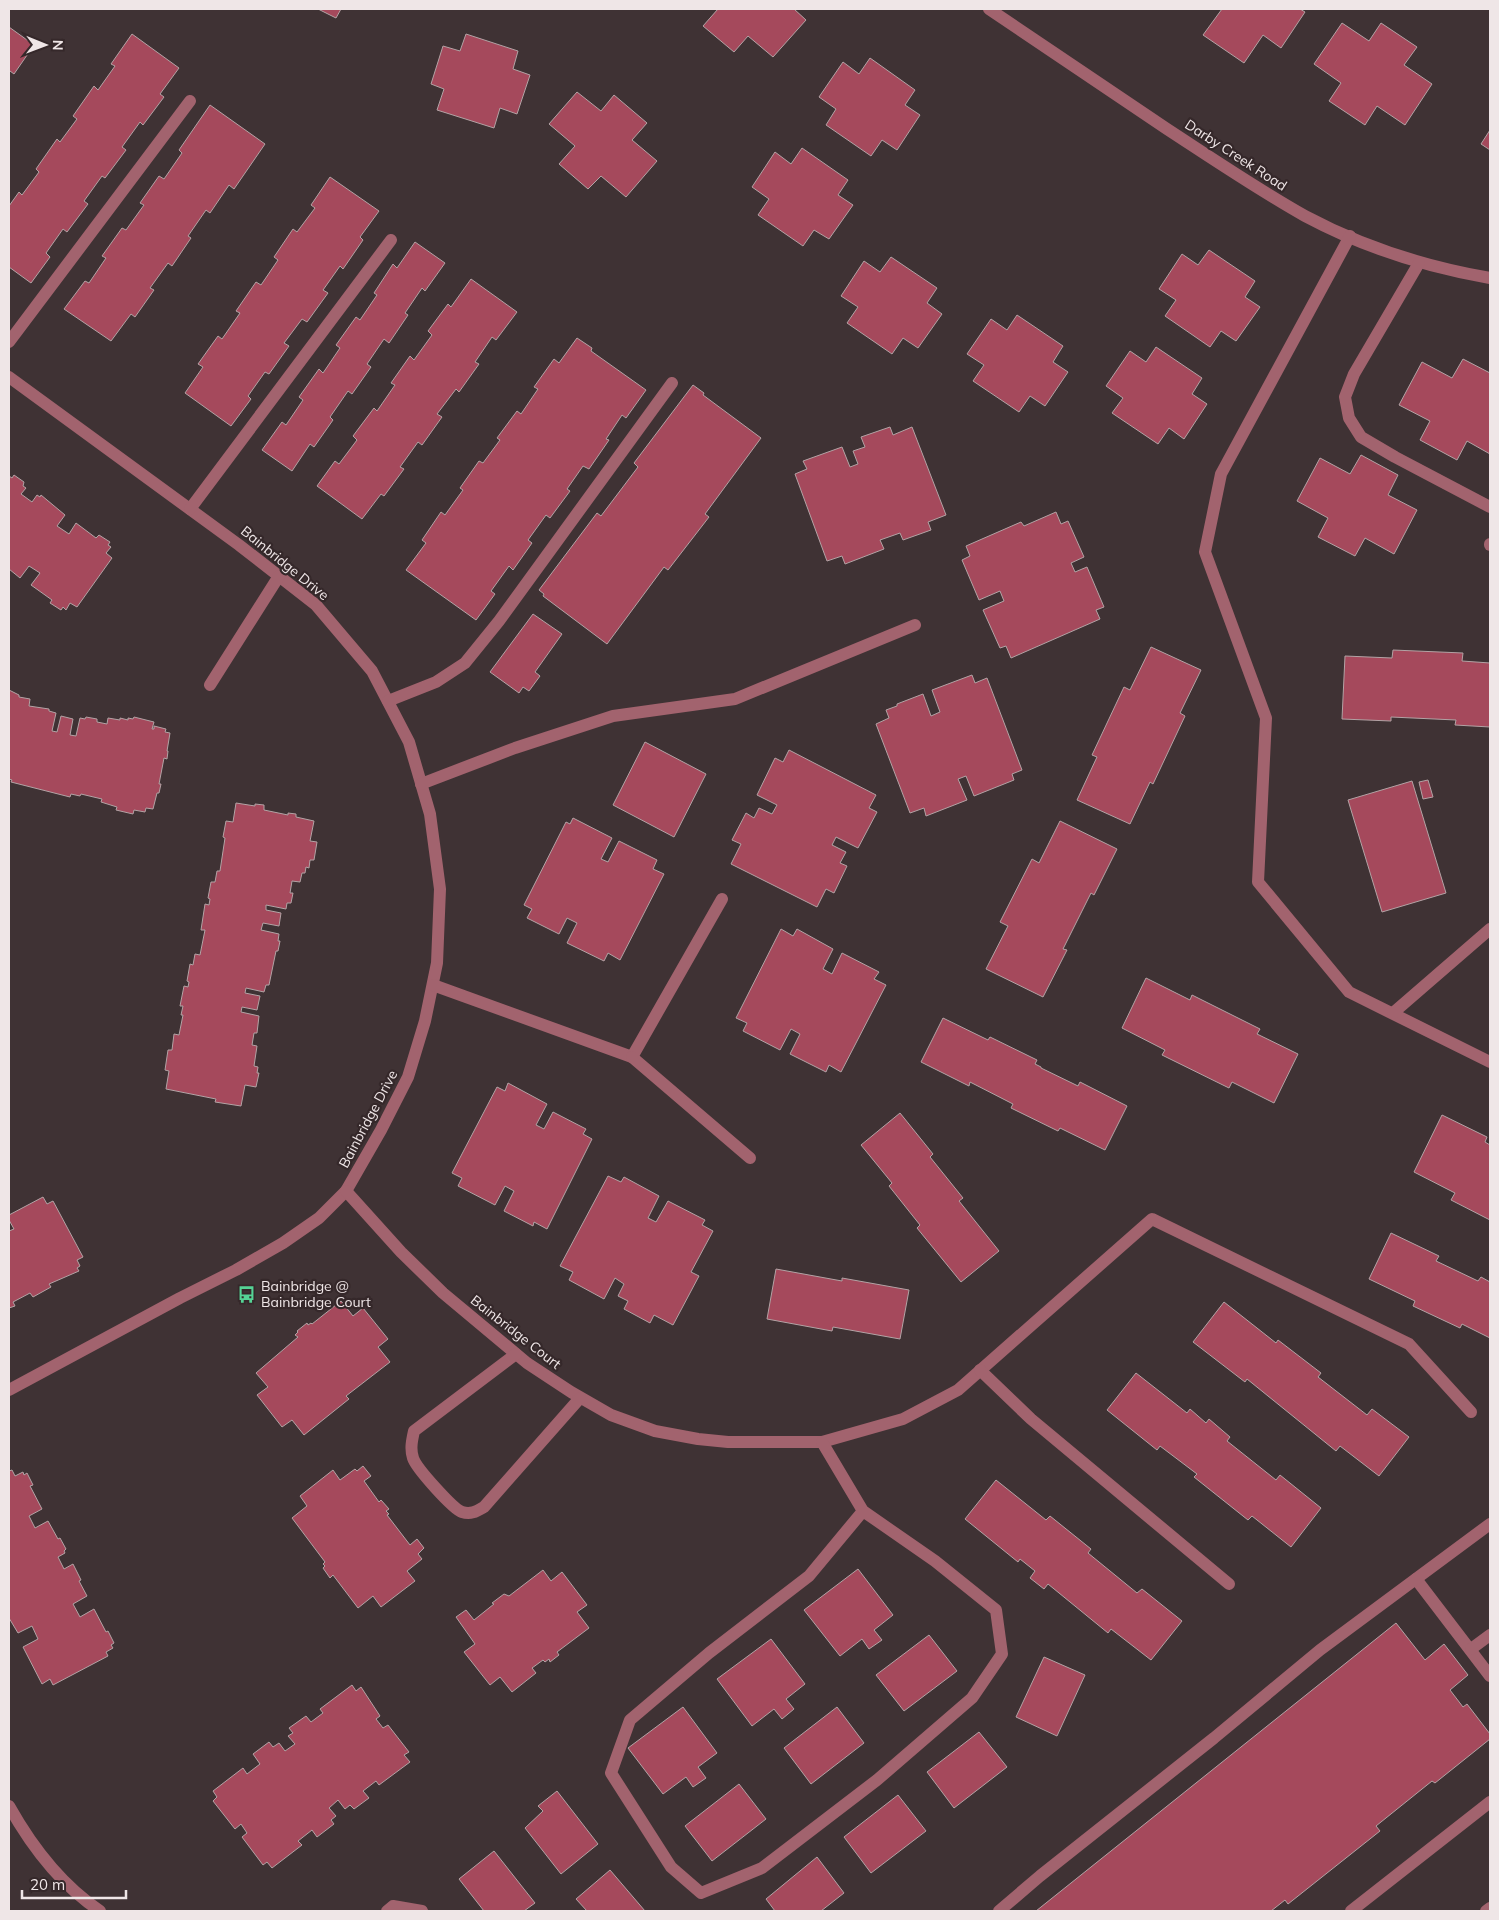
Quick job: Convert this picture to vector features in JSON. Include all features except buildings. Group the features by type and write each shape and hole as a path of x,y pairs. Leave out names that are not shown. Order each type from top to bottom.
{"street":[{"name":"Darby Creek Road","path":"989,9 1252,185 1307,217 1374,247 1419,263 1490,278"},
{"path":"9,342 190,101"},
{"path":"1350,236 1221,474 1205,552 1266,718 1258,882 1349,992 1490,1062"},
{"path":"190,509 391,240"},
{"path":"1419,263 1354,374 1345,397 1349,418 1362,437 1395,457 1490,507"},
{"name":"Bainbridge Drive","path":"9,377 190,509 316,605 372,671 409,742 430,814 440,889 438,963 426,1021 408,1077 381,1130 346,1191 319,1218 283,1243 236,1270 9,1390"},
{"path":"388,701 436,682 465,663 499,621 672,383"},
{"path":"210,685 279,576"},
{"path":"422,784 515,748 613,716 735,699 915,625"},
{"path":"632,1058 722,899"},
{"path":"1393,1014 1490,929"},
{"path":"433,985 632,1058 750,1158"},
{"name":"Bainbridge Court","path":"346,1191 401,1252 443,1293 527,1363 580,1398 611,1415 654,1431 728,1442 822,1442 903,1419 958,1390 1152,1219 1409,1344 1471,1412"},
{"path":"516,1354 414,1431 411,1446 413,1459 420,1470 462,1512 474,1513 484,1507 580,1398"},
{"path":"980,1370 1030,1419 1228,1584"},
{"path":"822,1442 863,1511 935,1561 996,1610 1002,1654 972,1698 877,1780 762,1868 702,1893 671,1867 611,1773 630,1720 709,1652 810,1576 863,1511"},
{"path":"999,1911 1320,1650 1490,1524"},
{"path":"1416,1579 1490,1676"},
{"path":"1471,1649 1490,1635"},
{"path":"1351,1911 1490,1802"},
{"path":"9,1806 19,1825 49,1867 88,1903 100,1911"},
{"path":"387,1911 393,1906 422,1911"},
{"path":"1486,1911 1490,1908"}],"place":[{"name":"Bainbridge @ Bainbridge Court","path":"247,1294"}]}
